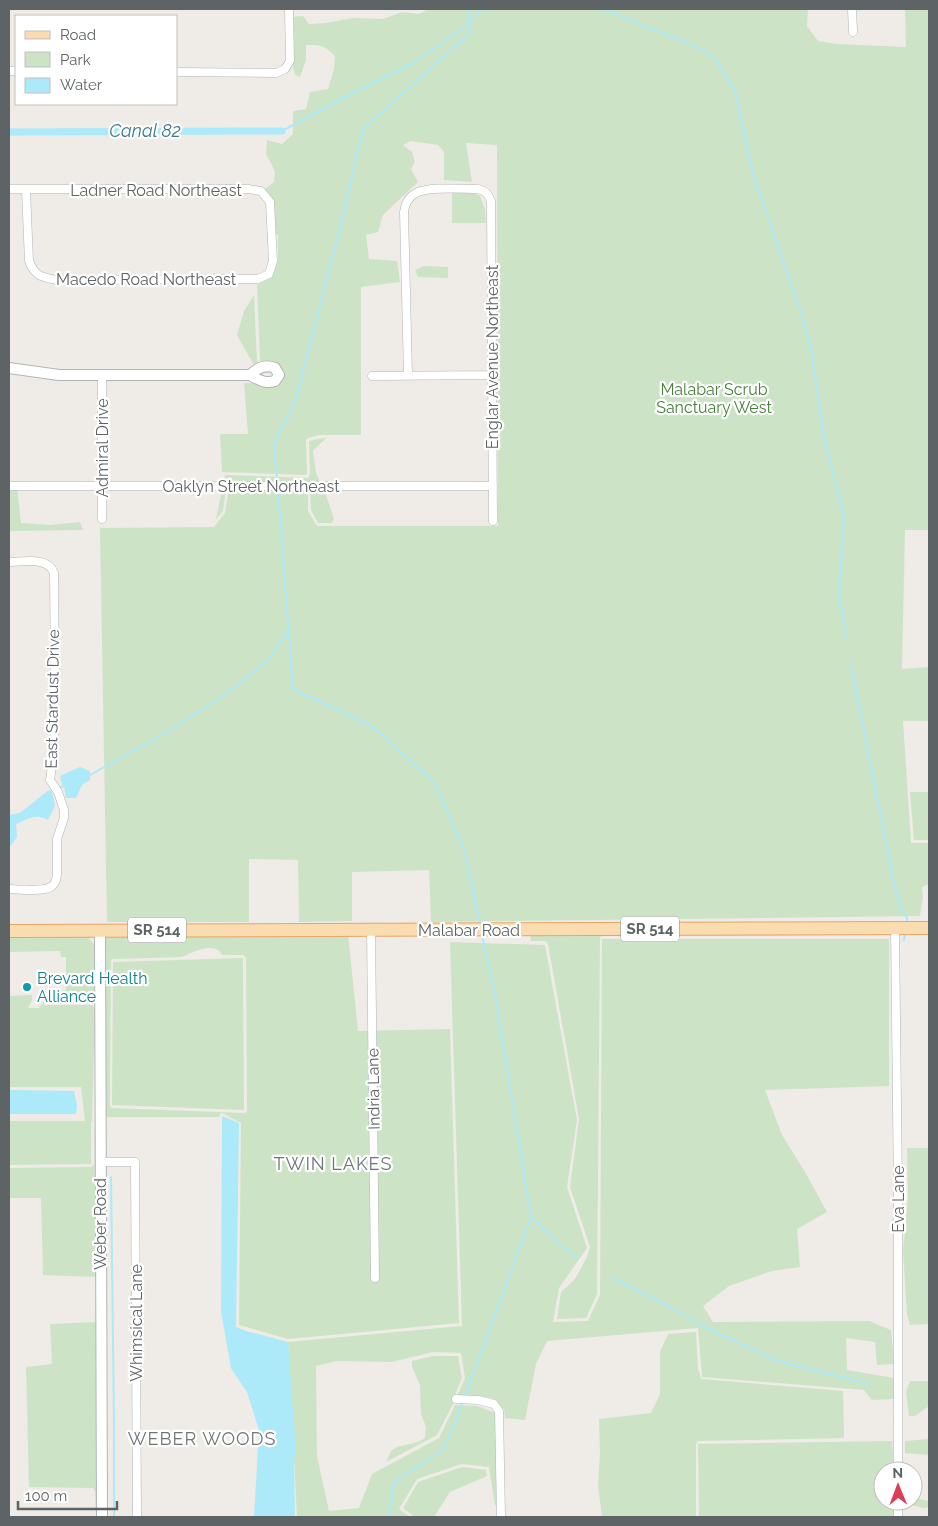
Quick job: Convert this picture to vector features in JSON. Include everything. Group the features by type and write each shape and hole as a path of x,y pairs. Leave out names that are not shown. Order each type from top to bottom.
{"main road":[{"name":"Malabar Road","path":"9,931 929,928"}],"street":[{"path":"178,72 276,73 285,69 290,62 289,9"},
{"path":"852,9 853,32"},
{"name":"Ladner Road Northeast","path":"9,189 260,191 270,202 273,261"},
{"name":"Englar Avenue Northeast","path":"408,375 404,212 406,202 416,193 431,189 484,190 491,201 493,520"},
{"name":"Macedo Road Northeast","path":"26,190 29,261 33,269 43,278 56,280 258,279 269,274 273,261"},
{"path":"9,368 59,375 250,375"},
{"path":"372,376 492,374"},
{"name":"Admiral Drive","path":"102,376 102,519"},
{"name":"Oaklyn Street Northeast","path":"9,486 493,486"},
{"name":"East Stardust Drive","path":"9,562 41,562 50,566 54,573 54,752 50,780 56,789 64,810 64,818 58,839 57,879 54,885 43,890 9,889"},
{"name":"Eva Lane","path":"895,928 898,1193 898,1461"},
{"name":"Weber Road","path":"100,930 102,1517"},
{"name":"Indria Lane","path":"371,930 375,1278"},
{"name":"Whimsical Lane","path":"100,1162 135,1162 137,1517"},
{"path":"456,1399 478,1400 494,1404 499,1411 501,1517"}],"green space":[{"name":"Malabar Scrub Sanctuary West","path":"426,9 808,9 807,26 818,41 837,44 906,47 905,9 929,9 929,530 905,530 902,669 929,667 929,721 903,721 911,843 929,843 929,884 922,887 923,897 920,916 431,922 429,870 352,872 352,921 299,922 298,860 249,859 249,922 107,922 100,528 214,527 225,513 229,488 308,490 308,511 317,526 498,526 497,145 466,143 472,182 444,180 444,152 438,145 411,141 403,145 412,152 415,162 411,169 418,182 383,215 378,232 366,235 369,259 397,261 400,282 361,287 361,435 318,435 306,439 307,475 222,472 220,434 248,434 244,383 276,384 282,381 284,371 275,361 260,361 257,285 272,275 278,260 278,235 275,235 264,190 274,182 275,173 266,154 267,140 282,144 293,134 293,111 306,109 310,92 328,89 334,69 335,56 331,52 322,46 306,45 306,60 300,77 295,75 293,67 293,17 303,16 309,24 326,23 353,18 383,19 402,12 419,14"},
{"path":"452,193 473,193 480,196 485,210 486,223 452,223"},
{"path":"424,266 448,267 448,278 418,277 415,270"},
{"path":"254,295 257,361 260,364 255,367 237,335 244,311"},
{"path":"326,438 313,451 316,473 334,519 332,523 318,523 311,510 310,489 226,488 223,511 212,524 216,519 225,475 308,478 310,474 309,441"},
{"path":"17,487 21,523 50,525 80,522 83,530 9,531 9,488"},
{"path":"910,792 929,792 929,840 914,840"},
{"path":"855,932 878,935 600,937 597,1294 586,1318 557,1319 561,1292 575,1279 587,1257 590,1247 570,1187 579,1119 548,944 545,941 531,941 530,933"},
{"path":"103,934 348,934 358,1031 450,1029 459,1323 288,1339 239,1325 241,1123 222,1113 219,1117 104,1117","holes":["208,948 218,950 222,955 243,955 246,958 247,1112 111,1108 111,960 182,957"]},
{"path":"9,937 88,937 95,946 94,993 78,997 63,996 60,991 66,990 66,957 61,957 60,951 9,952"},
{"path":"602,939 889,939 889,1086 765,1090 782,1135 827,1212 797,1229 800,1267 772,1271 729,1286 703,1306 713,1322 869,1321 891,1330 894,1364 877,1365 875,1342 846,1338 847,1370 894,1378 894,1399 872,1400 864,1390 702,1377 698,1328 547,1341 536,1364 525,1420 505,1418 504,1409 492,1398 457,1396 465,1378 461,1353 433,1352 392,1362 337,1361 316,1366 317,1456 329,1511 359,1508 372,1474 439,1438 455,1405 477,1406 496,1413 498,1504 495,1506 489,1467 462,1464 417,1479 399,1509 410,1517 297,1517 288,1342 462,1326 450,942 545,945 577,1120 567,1187 587,1248 559,1288 553,1322 588,1321 600,1295"},
{"path":"243,958 244,1110 112,1105 113,962"},
{"path":"32,995 28,1008 39,1008 45,1000 44,1005 92,1005 95,1009 91,1164 9,1165 9,1121 85,1121 81,1087 9,1087 9,996"},
{"path":"94,1124 96,1277 43,1275 41,1198 9,1198 9,1168 92,1167 94,1164"},
{"path":"907,1148 929,1148 929,1324 910,1325 907,1314 903,1251 908,1196"},
{"path":"97,1322 98,1517 96,1517 95,1491 93,1488 29,1487 26,1367 52,1364 50,1324"},
{"path":"696,1332 698,1370 701,1379 843,1391 844,1438 698,1441 696,1444 696,1517 602,1517 598,1485 600,1453 599,1419 651,1413 660,1394 660,1352 668,1334"},
{"path":"433,1356 458,1356 462,1378 454,1397 491,1401 497,1410 478,1403 454,1402 437,1435 386,1462 391,1451 397,1447 418,1442 425,1438 426,1427 421,1414 420,1385 412,1367 412,1361"},
{"path":"910,1381 929,1381 929,1406 915,1416 909,1416 906,1392"},
{"path":"929,1439 929,1455 905,1453 905,1441"},
{"path":"892,1441 893,1461 873,1461 873,1511 894,1511 894,1517 699,1517 698,1444"},
{"path":"462,1467 486,1470 487,1476 450,1492 434,1517 415,1517 403,1508 418,1482"},
{"path":"923,1500 929,1501 929,1507 923,1508"}],"water":[{"path":"80,767 90,771 90,780 82,785 76,798 66,798 60,776"},
{"path":"49,790 52,792 55,806 48,820 36,817 16,824 17,837 9,848 9,815 20,813"},
{"path":"9,1090 74,1091 77,1106 76,1114 9,1114"},
{"path":"222,1116 239,1123 236,1327 288,1342 296,1452 294,1459 295,1517 254,1517 259,1430 247,1392 231,1368 221,1311"}],"waterway":[{"path":"277,480 274,444 295,402 339,232 363,129 470,33 469,9"},
{"path":"282,131 413,63 463,28 482,9"},
{"path":"604,9 689,43 714,57 735,91 753,174 802,315 812,354 824,438 844,516 839,593 846,637"},
{"name":"Canal 82","path":"9,132 282,131"},
{"path":"278,491 293,689 372,726 434,782 464,848 480,923"},
{"path":"90,775 167,732 227,693 269,659 288,631"},
{"path":"851,665 895,887 907,922"},
{"path":"59,788 64,786"},
{"path":"904,940 905,934"},
{"path":"465,1396 531,1217 495,994 482,935"},
{"path":"111,1177 114,1517"},
{"path":"531,1217 577,1258"},
{"path":"612,1278 663,1303 695,1322 775,1360 869,1384"},
{"path":"389,1517 394,1482 444,1449 463,1401"}],"place":[{"name":"Brevard Health Alliance","path":"27,987"}],"district":[{"name":"TWIN LAKES","path":"333,1164"},
{"name":"WEBER WOODS","path":"202,1439"}]}
